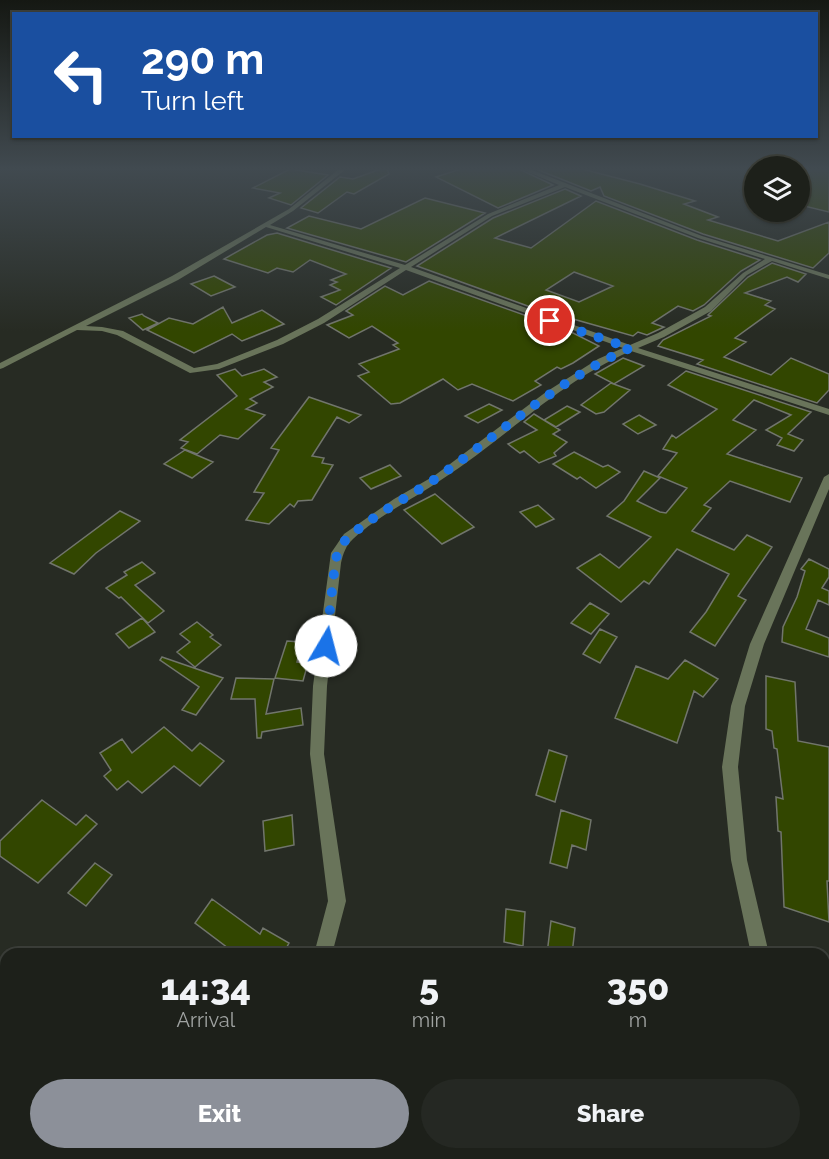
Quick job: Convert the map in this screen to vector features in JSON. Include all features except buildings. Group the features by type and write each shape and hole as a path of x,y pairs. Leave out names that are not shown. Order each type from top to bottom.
{"street":[{"path":"0,366 175,278 268,223"},
{"path":"76,328 102,328 120,333 183,368 204,371 280,342 371,292 475,223"},
{"path":"661,223 829,277"},
{"path":"265,225 406,268 630,348 829,412"},
{"path":"325,948 337,901 317,754 320,686 337,553 348,537 398,501 438,478 549,394 601,361 708,309 745,274 771,259"},
{"path":"759,948 739,860 730,766 738,706 757,644 829,477"}],"route":[{"path":"326,646 337,553 348,537 398,501 438,478 549,394 601,361 630,348 550,321"}]}
